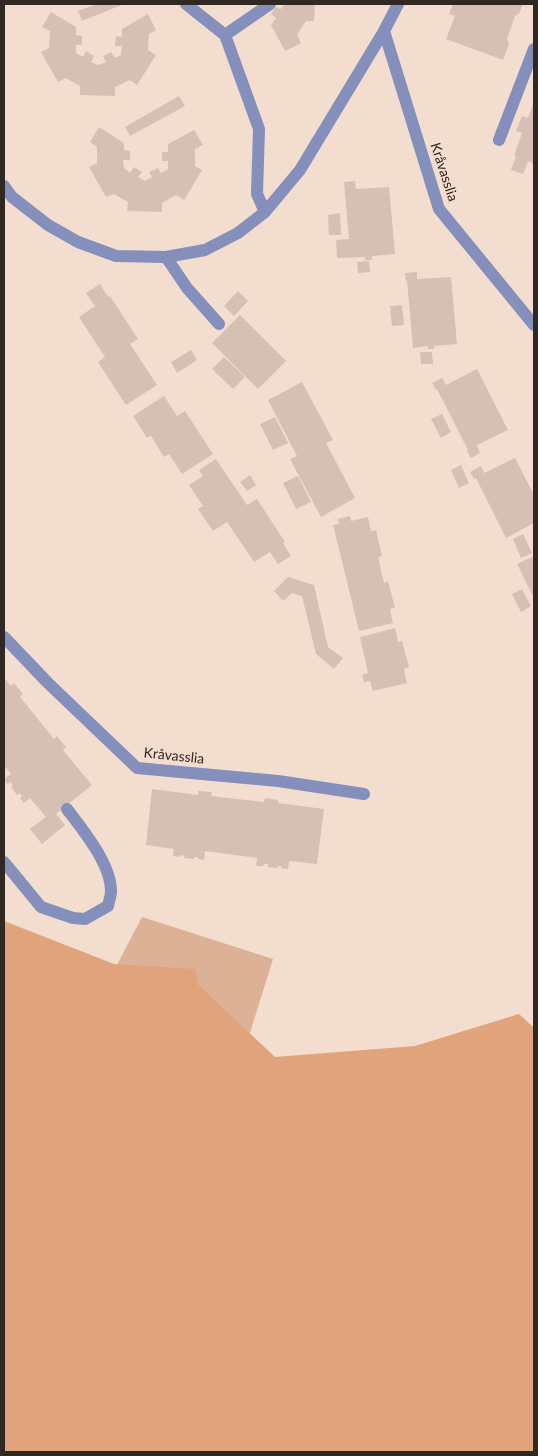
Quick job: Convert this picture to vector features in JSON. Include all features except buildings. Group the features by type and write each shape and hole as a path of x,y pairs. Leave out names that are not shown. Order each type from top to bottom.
{"street":[{"path":"186,4 225,35 259,129 257,194 264,212"},
{"path":"225,35 270,4"},
{"path":"4,186 12,197 48,226 78,242 116,256 166,256 205,250 238,233 264,212 300,170 384,31 398,4"},
{"name":"Kråvasslia","path":"384,31 439,209 534,324"},
{"path":"499,140 534,49"},
{"path":"166,256 186,288 219,324"},
{"name":"Kråvasslia","path":"4,638 137,768 278,781 364,794"},
{"path":"4,862 41,906 73,918 85,919 108,906 111,890 107,870 92,844 66,809"}],"shaded area":[{"path":"142,917 273,959 248,1039 107,984"},
{"path":"4,921 114,964 195,969 198,985 275,1057 415,1046 519,1014 534,1028 534,1452 4,1452"}]}
